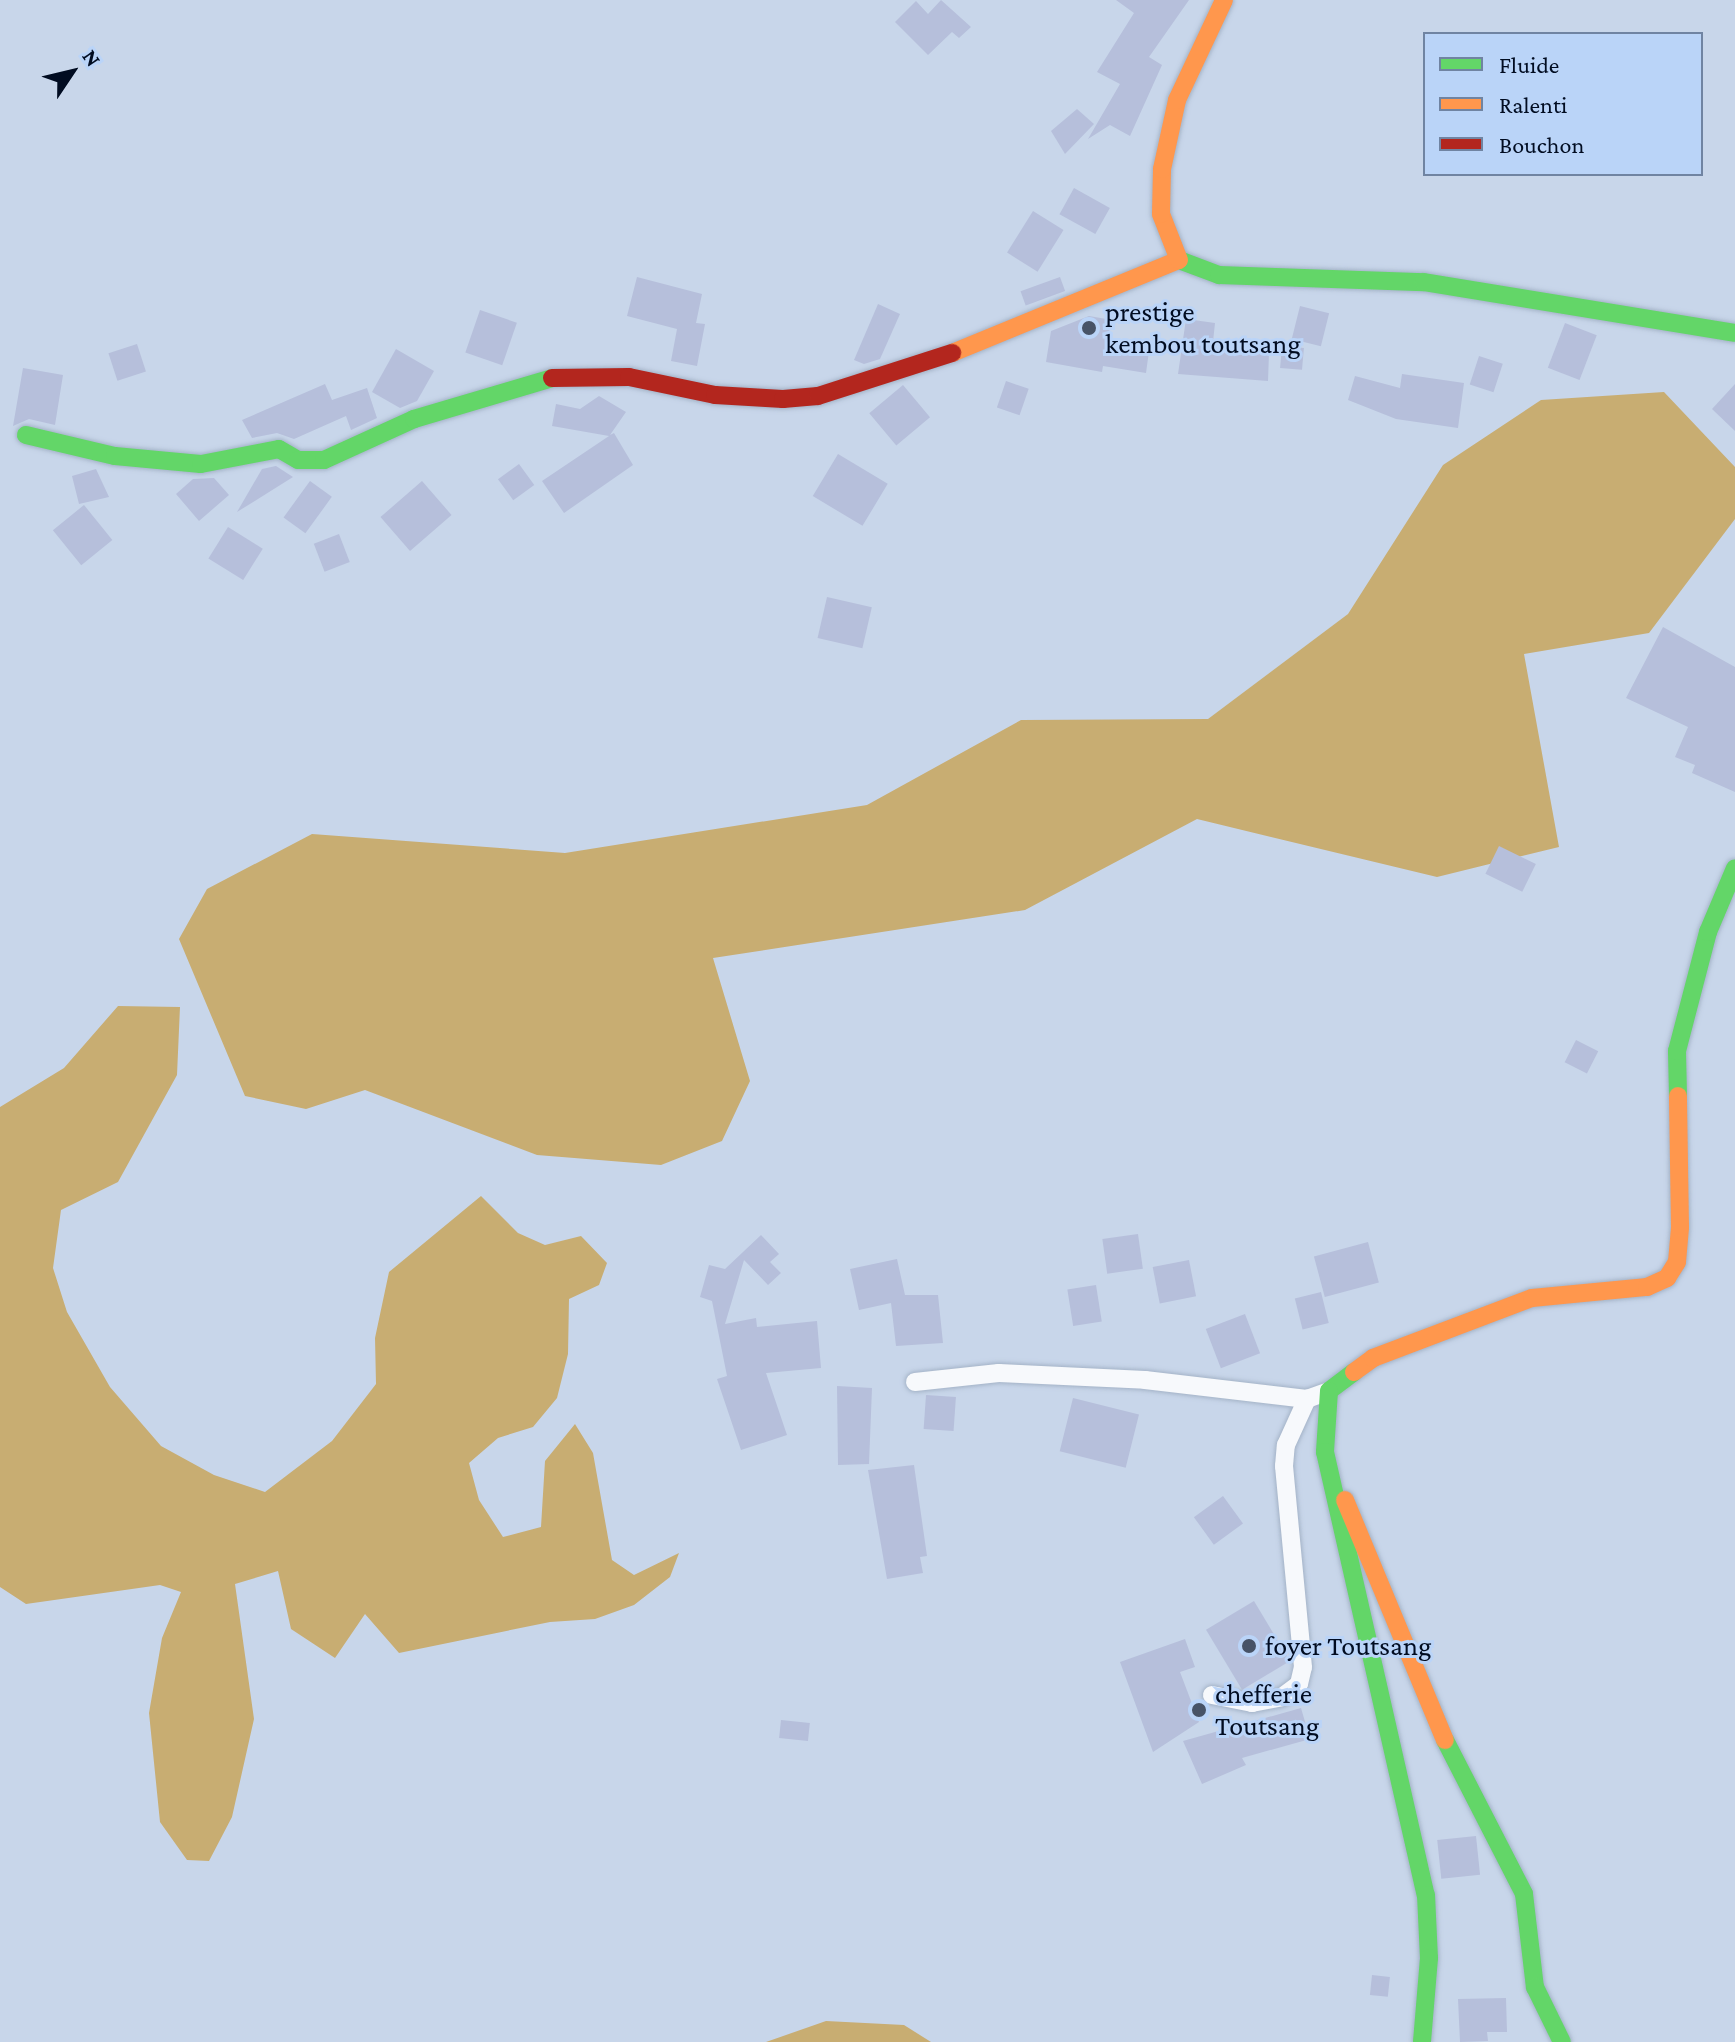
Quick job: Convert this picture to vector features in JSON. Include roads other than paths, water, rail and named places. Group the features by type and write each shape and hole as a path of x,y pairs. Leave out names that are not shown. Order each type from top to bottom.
{"street":[{"path":"1179,260 1161,214 1162,169 1177,100 1224,0"},
{"path":"26,435 115,456 201,464 279,449 298,460 324,460 414,419 566,374 629,377 715,395 818,396 985,342 1179,260 1219,275 1424,282 1735,333"},
{"path":"915,1382 999,1373 1145,1380 1307,1399 1329,1391 1373,1358 1532,1298 1647,1287 1667,1278 1677,1262 1680,1227 1677,1051 1708,932 1735,868"},
{"path":"1329,1391 1325,1452 1426,1895 1429,1958 1422,2042"},
{"path":"1212,1695 1252,1703 1282,1697 1299,1684 1303,1667 1284,1466 1286,1445 1307,1399"},
{"path":"1325,1452 1438,1727 1524,1894 1535,1987 1562,2042"}],"place":[{"name":"prestige kembou toutsang","path":"1089,328"},
{"name":"foyer Toutsang","path":"1249,1646"},
{"name":"chefferie Toutsang","path":"1199,1710"}]}
